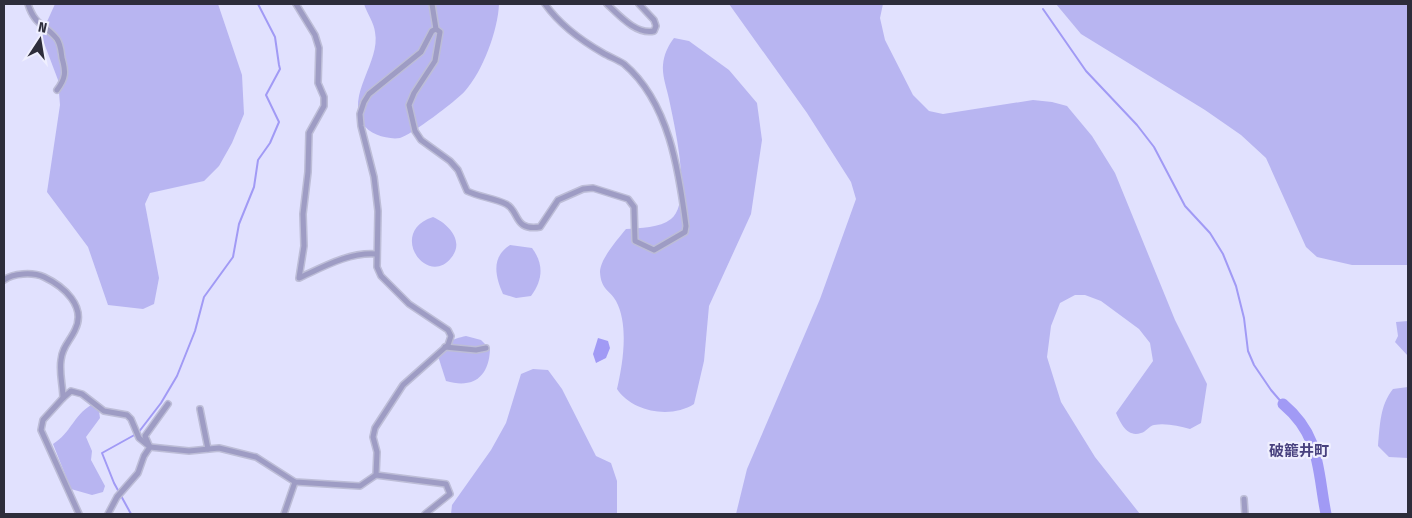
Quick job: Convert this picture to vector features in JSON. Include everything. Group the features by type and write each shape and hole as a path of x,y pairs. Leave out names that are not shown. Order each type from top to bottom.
{"street":[{"path":"28,4 37,24 57,40 60,46 66,71 64,81 57,90"},
{"path":"296,4 315,36 319,48 318,83 324,97 324,106 309,133 308,172 302,214 304,246 299,278 356,255 364,253 376,254"},
{"path":"432,4 436,29 440,32 435,61 414,93 409,105 416,131 421,140 450,161 458,170 466,191 507,204 522,225 532,228 540,227 558,200 572,193 593,188 610,192 628,199 634,207 635,241 654,250 685,232 686,226 675,164 656,106 622,63 581,39 564,26 546,4"},
{"path":"607,4 622,18 643,32 654,31 656,26 654,20 639,4"},
{"path":"376,475 378,452 373,437 375,428 403,384 445,347 451,336 448,330 409,304 381,276 376,254 378,211 374,177 361,126 364,102 422,52 436,29"},
{"path":"4,280 16,275 40,275 63,288 76,307 79,317 76,330 63,347 60,362 63,398"},
{"path":"445,347 476,350 486,348"},
{"path":"79,514 41,430 43,420 72,391 82,394 104,412 127,415 139,438 149,446 189,451 219,448 256,457 295,482 360,486 376,475 446,484 450,494 425,514"},
{"path":"108,514 117,497 138,473 150,443 145,436 168,404"},
{"path":"200,409 208,449"},
{"path":"284,514 295,482"},
{"path":"1244,499 1245,514"}],"shaded area":[{"path":"55,4 218,4 242,75 244,114 232,143 219,166 204,181 150,193 145,204 159,278 154,304 143,309 108,305 88,247 47,192 60,105 58,80 41,35"},
{"path":"364,4 499,4 493,38 472,83 460,96 443,109 414,131 400,138 385,137 370,131 363,124 359,113 360,90 373,55 375,43 375,32"},
{"path":"729,4 883,4 880,18 885,40 913,95 929,111 943,114 1033,100 1052,102 1067,106 1092,136 1115,173 1175,320 1207,384 1201,423 1190,429 1159,424 1141,433 1136,434 1128,431 1122,425 1116,413 1153,361 1150,343 1139,329 1101,301 1085,295 1075,295 1060,303 1051,326 1047,357 1061,402 1095,457 1140,514 736,514 747,469 820,299 856,199 851,182 807,113"},
{"path":"1056,4 1408,4 1408,265 1352,265 1317,257 1306,247 1266,158 1241,135 1205,110 1081,34"},
{"path":"674,38 689,41 729,70 757,103 762,140 751,214 709,306 704,361 694,404 685,409 663,412 652,411 632,403 617,389 623,356 624,333 620,311 614,297 602,283 600,272 606,255 626,229 661,224 671,219 677,210 681,197 680,162 675,126 663,69 665,54"},
{"path":"433,217 445,224 453,234 456,246 451,258 441,265 432,266 423,262 416,254 412,244 413,234 420,224"},
{"path":"510,245 532,248 539,260 540,278 531,296 516,298 503,294 496,267 500,255"},
{"path":"1408,321 1408,356 1395,342 1398,336 1396,322"},
{"path":"466,336 481,340 490,349 489,359 483,374 472,382 456,383 446,381 438,356 443,347 449,342"},
{"path":"598,338 608,341 610,348 606,358 596,363 593,354"},
{"path":"533,369 548,370 562,389 596,456 611,463 617,481 617,514 451,514 452,505 491,450 506,423 521,374"},
{"path":"1408,387 1408,458 1389,457 1378,446 1383,409 1393,389"},
{"path":"91,405 99,411 100,418 86,437 92,451 91,460 105,486 103,492 92,495 71,489 53,444 64,435 80,414"}],"waterway":[{"path":"131,514 114,483 102,453 138,433 161,403 177,376 195,331 204,297 233,257 239,224 254,187 258,160 270,143 279,122 266,95 280,69 275,37 258,4"},
{"path":"1043,9 1086,71 1137,125 1154,147 1185,206 1210,233 1223,254 1236,286 1244,318 1248,351 1254,365 1283,404"},
{"path":"1283,404 1295,416 1311,441 1326,514"}],"district":[{"name":"破籠井町","path":"1299,451"}]}
